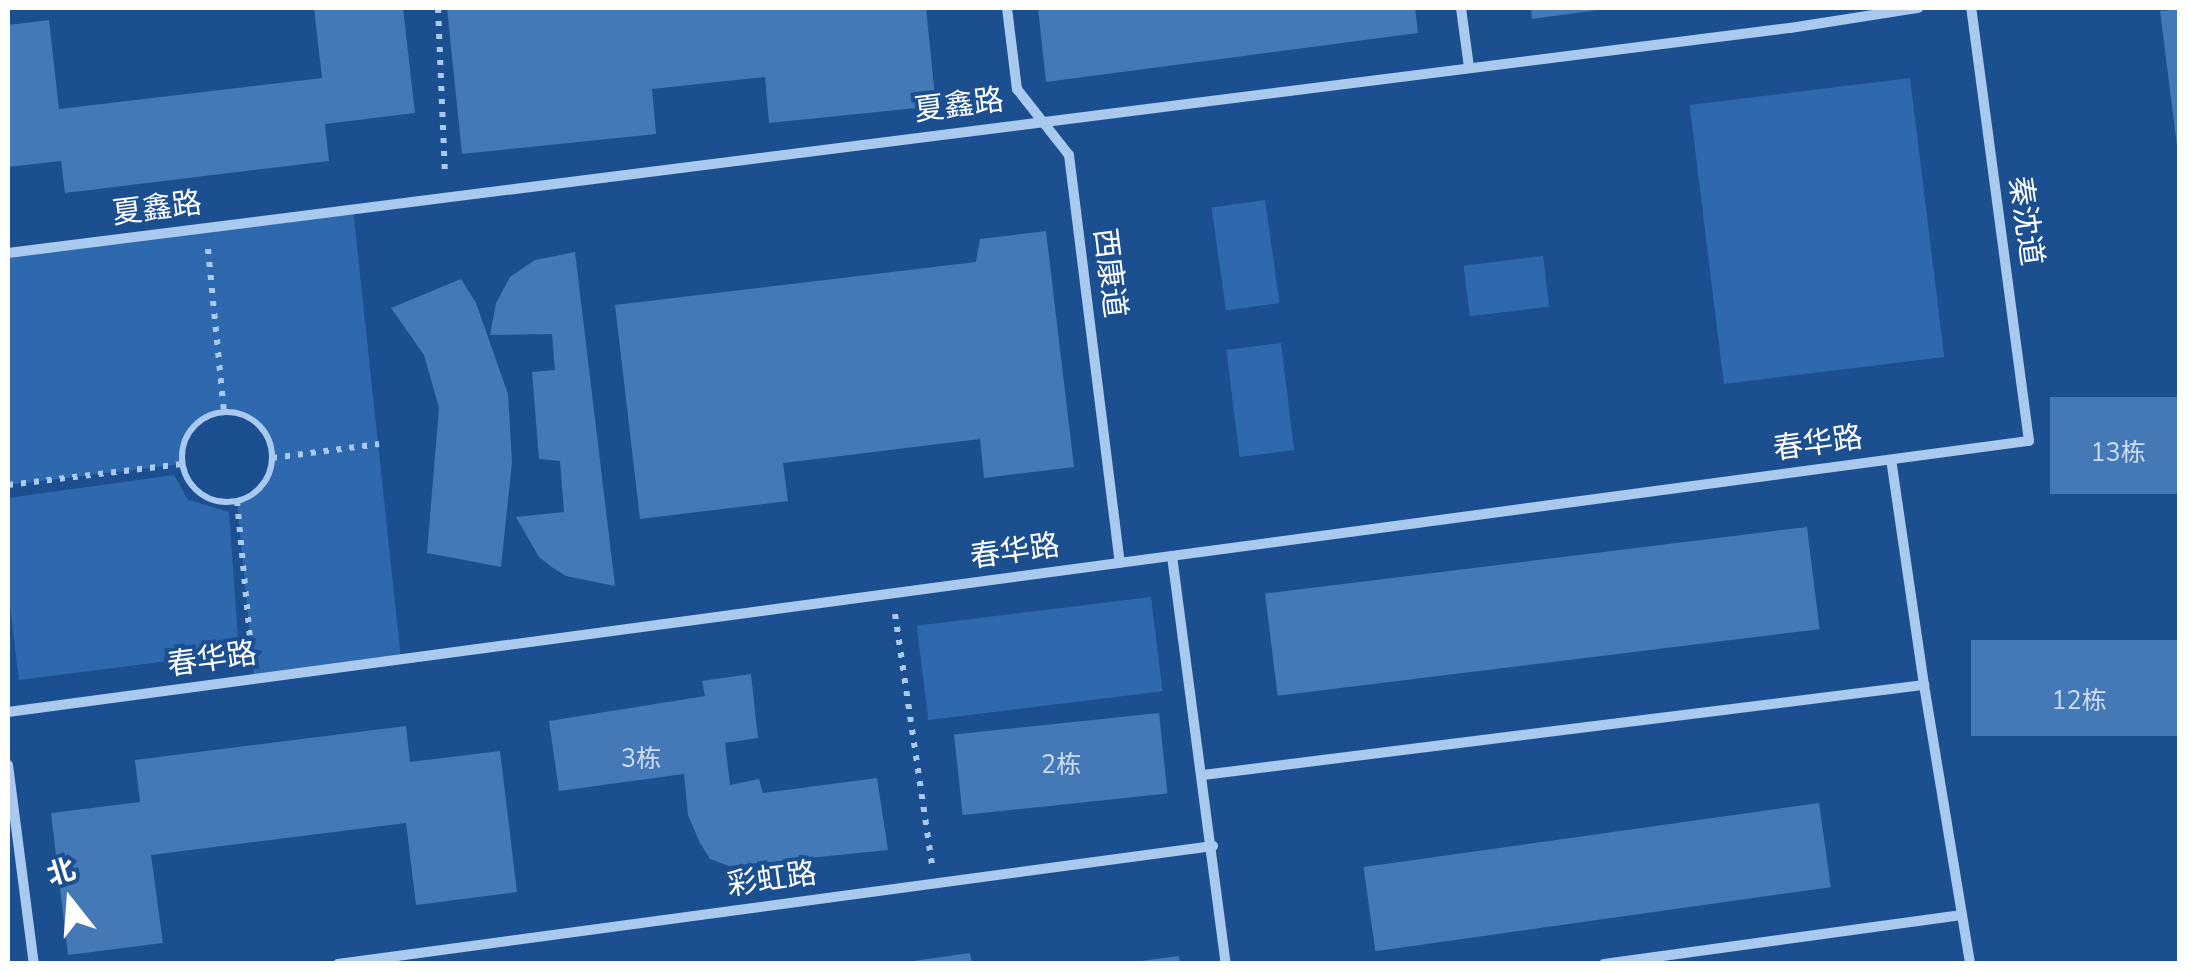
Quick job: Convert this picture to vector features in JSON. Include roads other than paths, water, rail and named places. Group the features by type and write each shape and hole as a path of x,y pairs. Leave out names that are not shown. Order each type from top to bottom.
{"street":[{"name":"西康道","path":"1007,8 1017,89 1069,155 1120,563"},
{"path":"1461,8 1469,67"},
{"name":"夏鑫路","path":"8,253 1918,8"},
{"name":"秦沈道","path":"1971,8 2029,441"},
{"name":"春华路","path":"8,712 2029,441"},
{"path":"1890,460 1970,964"},
{"path":"1172,556 1226,964"},
{"path":"1204,775 1924,685"},
{"path":"8,765 34,964"},
{"name":"彩虹路","path":"338,964 1212,846"},
{"path":"1604,964 1962,915"}]}
